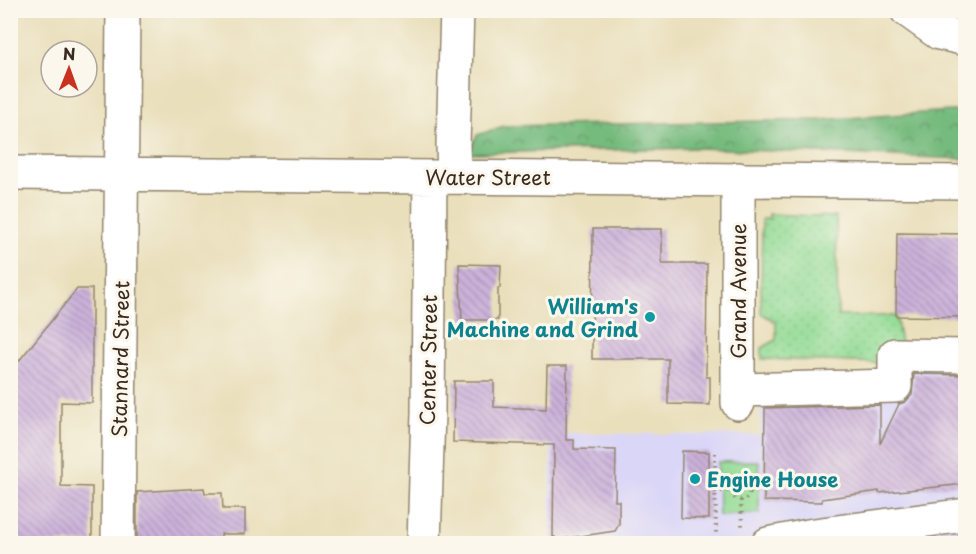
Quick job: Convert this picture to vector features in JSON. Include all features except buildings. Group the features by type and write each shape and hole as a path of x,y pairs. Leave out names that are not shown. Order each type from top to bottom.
{"street":[{"name":"Center Street","path":"424,543 428,413 442,177 457,10"},
{"path":"907,10 939,33 966,39"},
{"name":"Stannard Street","path":"118,543 122,174 127,14"},
{"name":"Water Street","path":"10,173 966,182"},
{"name":"Grand Avenue","path":"738,180 738,397 895,386 895,355 966,356"},
{"path":"755,535 814,535 966,515"}],"path":[{"path":"715,453 716,537"},
{"path":"741,473 741,482"},
{"path":"732,491 736,484 741,482"},
{"path":"732,491 735,499 741,500 749,497 748,486 741,482"},
{"path":"715,490 732,491"},
{"path":"750,491 758,491"},
{"path":"741,500 755,535"}],"shaded area":[{"path":"965,360 965,543 550,544 551,433 760,435 761,398 911,386 912,365"}],"green space":[{"path":"965,110 965,159 699,148 469,153 477,135 504,126 819,120"},
{"path":"769,214 836,217 838,316 896,316 901,343 884,363 762,359 762,348 776,340 776,322 761,313 762,219 769,219"},
{"path":"759,461 759,513 719,516 718,462"}],"place":[{"name":"William's Machine and Grind","path":"650,317"},
{"name":"Engine House","path":"695,479"}]}
